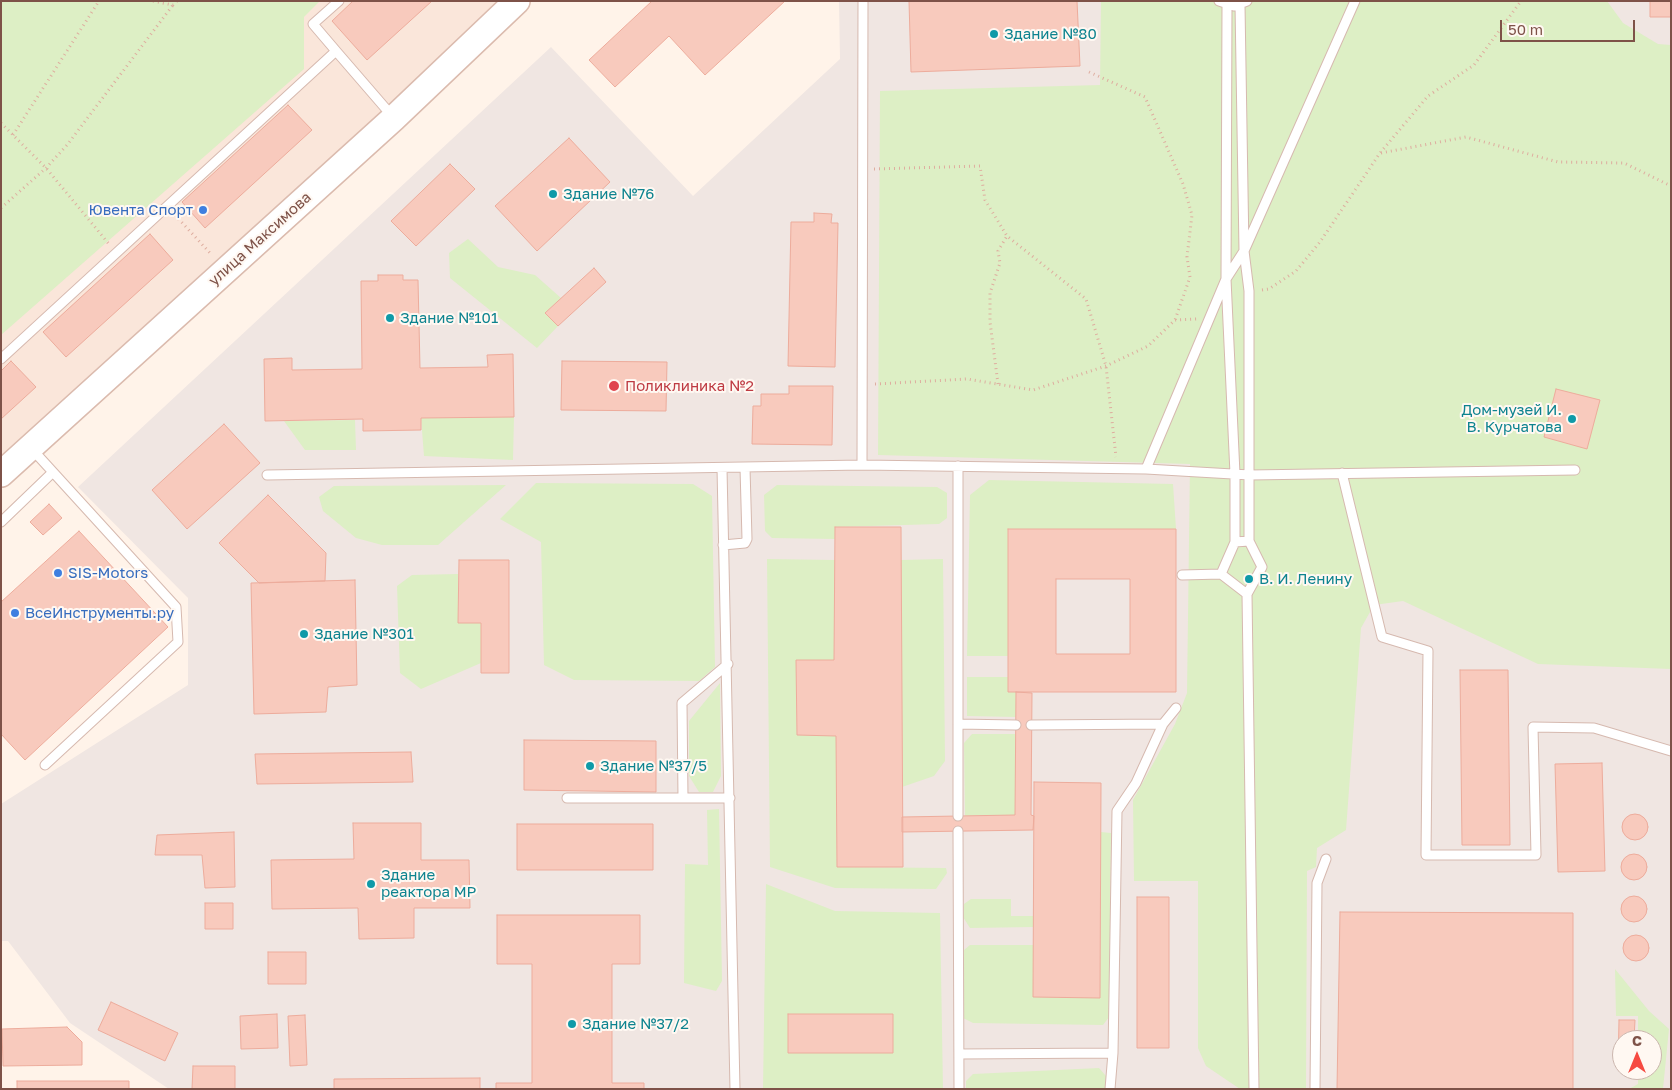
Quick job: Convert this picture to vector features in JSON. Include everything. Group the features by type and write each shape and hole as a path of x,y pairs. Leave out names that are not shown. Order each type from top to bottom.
{"street":[{"name":"улица Максимова","path":"1,474 394,118 517,1"}],"lane":[{"path":"339,1 313,24 394,118"},
{"path":"862,465 863,1"},
{"path":"1146,469 1226,279 1244,251 1355,1"},
{"path":"1221,574 1235,542 1235,474 1226,279 1223,3 1244,3 1244,251 1249,291 1249,541 1262,568 1247,594 1254,1089"},
{"path":"1,359 336,51"},
{"path":"31,448 176,607 178,642 45,765"},
{"path":"267,475 862,465 1146,469 1250,475 1575,470"},
{"path":"958,466 958,816"},
{"path":"722,468 728,664 735,1089"},
{"path":"723,545 745,543 747,539 745,468"},
{"path":"1,522 53,472"},
{"path":"1342,473 1382,637 1428,651 1426,855 1536,854 1533,727 1594,728 1671,751"},
{"path":"1235,542 1249,541"},
{"path":"1182,575 1221,574 1247,594"},
{"path":"683,798 682,703 728,664"},
{"path":"1110,1089 1114,1053 1117,810 1136,783 1163,724 1176,708"},
{"path":"958,724 1016,725"},
{"path":"1031,725 1163,724"},
{"path":"566,798 730,798"},
{"path":"958,831 959,1089"},
{"path":"1315,1089 1317,883 1326,859"},
{"path":"959,1054 1114,1053"}],"path":[{"path":"13,135 99,1"},
{"path":"153,1 172,6"},
{"path":"1,208 46,168 67,145 177,1"},
{"path":"1249,291 1269,289 1296,271 1320,242 1380,153 1428,96 1474,65 1521,1"},
{"path":"862,384 967,379 1033,390 1106,366 1148,346 1175,320 1190,277 1187,257 1192,215 1183,184 1145,97 1089,72"},
{"path":"1,123 46,168 116,253"},
{"path":"1380,153 1466,137 1558,162 1624,163 1671,186"},
{"path":"863,170 980,166 985,200 1007,236 1086,299 1106,366 1117,469"},
{"path":"167,207 210,253"},
{"path":"998,384 990,322 990,293 1000,263 998,251 1007,236"},
{"path":"1175,320 1210,318"}],"shaded area":[{"path":"1,1 502,1 1,460"},
{"path":"839,1 1671,1 1671,1089 169,1089 70,1023 8,941 1,941 1,804 188,685 188,598 78,487 551,47 693,196 840,59"}],"green space":[{"path":"1,1 320,1 304,17 304,69 1,335"},
{"path":"1101,1 1607,1 1623,23 1658,44 1671,45 1671,669 1538,664 1403,601 1374,605 1361,628 1346,830 1317,848 1316,867 1307,871 1306,1089 1240,1089 1206,1066 1198,1048 1198,881 1134,881 1133,800 1175,724 1187,693 1190,464 878,455 880,91 1100,85"},
{"path":"468,239 498,267 535,275 561,298 545,313 558,326 537,348 450,278 449,253"},
{"path":"514,417 513,460 424,456 421,418"},
{"path":"355,420 356,450 305,450 284,421"},
{"path":"989,480 1173,484 1176,529 1008,529 1008,656 967,656 970,495"},
{"path":"536,483 693,484 712,496 715,667 699,681 574,680 544,665 541,542 500,519"},
{"path":"506,485 438,545 382,545 356,538 323,511 319,497 334,486"},
{"path":"777,485 937,487 947,493 947,518 939,524 835,527 835,539 772,538 765,531 764,495"},
{"path":"767,559 835,560 834,660 796,660 797,734 836,736 837,867 946,868 947,873 936,889 835,888 770,867"},
{"path":"943,559 945,761 934,776 902,787 901,560"},
{"path":"458,574 458,623 481,623 481,663 421,689 400,673 397,586 412,575"},
{"path":"967,677 1008,677 1008,692 1016,692 1016,717 967,716"},
{"path":"720,683 721,776 713,792 699,792 689,776 689,721"},
{"path":"972,734 1016,734 1015,815 965,816 964,743"},
{"path":"719,809 722,981 716,991 684,983 685,864 708,865 707,810"},
{"path":"1101,832 1111,833 1109,1017 1103,1025 973,1023 963,1018 964,950 970,945 1034,945 1034,997 1100,997"},
{"path":"766,884 835,911 940,913 943,1089 763,1089"},
{"path":"971,899 1011,899 1011,916 1034,916 1034,927 970,928 963,917 964,904"},
{"path":"1615,969 1649,1011 1669,1029 1663,1089 1629,1089 1638,1084 1638,1080 1662,1080 1662,1030 1638,1030 1638,1016 1616,1016"},
{"path":"1099,1068 1106,1076 1105,1089 966,1089 966,1081 973,1074"}],"building":[{"path":"353,1 432,1 367,60 332,21"},
{"path":"652,1 785,1 705,75 669,36 615,87 589,60"},
{"name":"Здание №80","path":"909,1 1077,1 1080,66 911,72"},
{"path":"1650,1 1671,1 1671,17 1650,17"},
{"path":"288,105 312,130 205,228 182,202"},
{"name":"Здание №76","path":"569,138 610,182 537,251 495,206"},
{"path":"450,164 475,189 416,246 391,221"},
{"path":"814,213 832,214 831,223 838,223 835,367 788,366 791,222 814,222"},
{"path":"150,234 173,260 66,357 43,332"},
{"path":"594,268 606,282 558,326 545,313"},
{"name":"Здание №101","path":"378,275 403,275 403,280 418,280 420,368 488,367 487,355 513,354 514,417 421,418 421,430 363,431 363,419 265,421 264,359 292,358 292,370 362,369 361,281 378,281"},
{"path":"11,361 36,387 1,419 1,371"},
{"name":"Поликлиника №2","path":"562,361 667,362 666,411 561,410"},
{"path":"789,386 833,386 832,445 752,444 753,406 761,406 761,394 789,394"},
{"name":"Дом-музей И. В. Курчатова","path":"1556,389 1600,400 1587,449 1544,437"},
{"path":"224,424 260,463 187,529 152,490"},
{"path":"268,495 326,553 325,581 259,583 219,543"},
{"path":"49,504 62,518 43,535 30,522"},
{"path":"835,527 901,527 903,867 837,867 836,736 797,735 796,660 834,660"},
{"path":"1008,529 1176,529 1176,692 1008,692","holes":["1056,579 1130,579 1130,654 1056,654"]},
{"path":"79,531 168,627 25,760 1,734 1,602"},
{"path":"459,560 509,560 509,673 481,673 481,623 458,623"},
{"name":"Здание №301","path":"355,580 357,685 328,687 326,712 254,714 251,583"},
{"path":"1460,670 1508,670 1510,845 1462,845"},
{"path":"1016,692 1032,693 1031,815 1034,816 1033,830 902,832 902,817 1015,815"},
{"name":"Здание №37/5","path":"524,740 656,741 656,792 524,790"},
{"path":"411,752 413,782 257,784 255,754"},
{"path":"1602,763 1605,871 1558,872 1555,764"},
{"path":"1034,782 1101,783 1100,998 1033,997"},
{"path":"1635,814 1644,818 1648,827 1644,836 1635,840 1626,836 1622,827 1626,818"},
{"name":"Здание реактора МР","path":"353,823 421,823 421,860 469,860 470,908 414,908 414,938 359,939 358,908 272,909 271,860 354,859"},
{"path":"517,824 653,824 653,870 517,870"},
{"path":"234,832 235,887 205,888 202,855 155,855 157,835"},
{"path":"1634,854 1643,858 1647,867 1643,876 1634,880 1625,876 1621,867 1625,858"},
{"path":"1634,896 1643,900 1647,909 1643,918 1634,922 1625,918 1621,909 1625,900"},
{"path":"1137,897 1169,897 1169,1048 1137,1048"},
{"path":"205,903 233,903 233,929 205,929"},
{"path":"1340,912 1573,913 1573,1089 1337,1089"},
{"name":"Здание №37/2","path":"497,915 640,915 640,964 612,964 612,1083 644,1083 644,1089 496,1089 496,1083 532,1083 532,964 497,964"},
{"path":"1636,935 1645,939 1649,948 1645,957 1636,961 1627,957 1623,948 1627,939"},
{"path":"268,952 306,952 306,984 268,984"},
{"path":"111,1002 178,1033 165,1061 98,1030"},
{"path":"277,1014 278,1048 241,1049 240,1016"},
{"path":"788,1014 893,1014 893,1053 788,1053"},
{"path":"305,1015 307,1065 290,1066 288,1016"},
{"path":"1619,1020 1635,1020 1634,1030 1619,1030"},
{"path":"67,1027 82,1042 82,1065 3,1066 2,1029"},
{"path":"193,1066 235,1066 235,1089 192,1089"},
{"path":"480,1078 480,1089 334,1089 334,1079"},
{"path":"17,1081 129,1081 129,1089 17,1089"}],"place":[{"name":"Здание №80","path":"994,34"},
{"name":"Здание №76","path":"553,194"},
{"name":"Ювента Спорт","path":"203,210"},
{"name":"Здание №101","path":"390,318"},
{"name":"Поликлиника №2","path":"614,386"},
{"name":"Дом-музей И. В. Курчатова","path":"1572,419"},
{"name":"SIS-Motors","path":"58,573"},
{"name":"В. И. Ленину","path":"1249,579"},
{"name":"ВсеИнструменты.ру","path":"15,613"},
{"name":"Здание №301","path":"304,634"},
{"name":"Здание №37/5","path":"590,766"},
{"name":"Здание реактора МР","path":"371,884"},
{"name":"Здание №37/2","path":"572,1024"}]}
